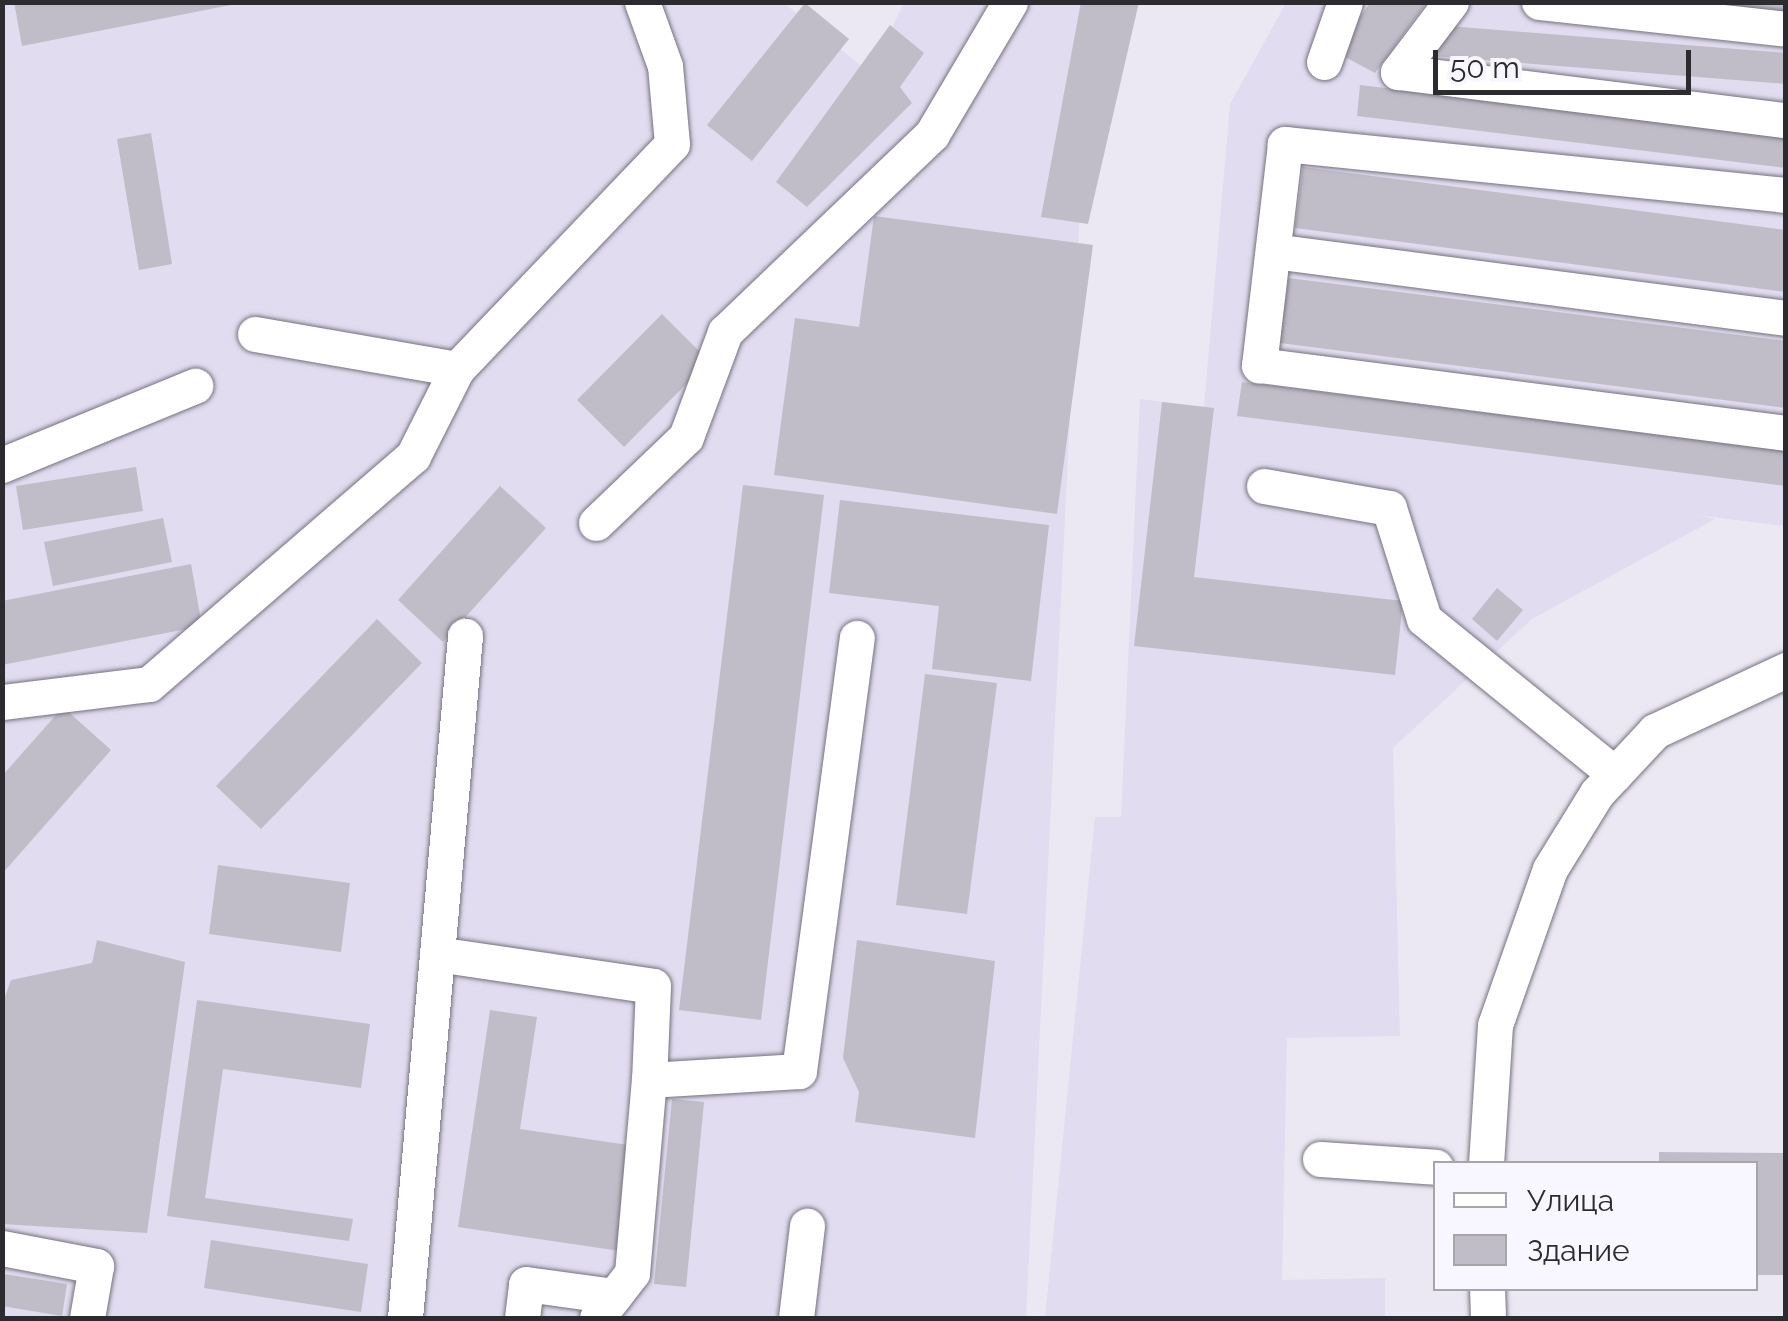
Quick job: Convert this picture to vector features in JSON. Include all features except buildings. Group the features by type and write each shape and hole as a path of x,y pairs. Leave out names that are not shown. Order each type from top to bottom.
{"street":[{"path":"2,702 149,684 414,456 457,370 672,144 664,66 642,2"},
{"path":"596,524 686,437 725,332 932,134 1010,2"},
{"path":"1324,62 1344,2"},
{"path":"1451,2 1398,72 1786,120"},
{"path":"1539,2 1786,29"},
{"path":"1786,195 1285,144 1259,365 1786,433"},
{"path":"1273,251 1786,318"},
{"path":"255,334 457,370"},
{"path":"2,464 195,386"},
{"path":"1264,486 1389,508 1424,619 1615,774"},
{"path":"405,1318 464,636"},
{"path":"649,1080 799,1071 857,638"},
{"path":"1486,1161 1495,1025 1517,944 1550,869 1615,774 1655,731 1786,670"},
{"path":"437,954 652,986 649,1080 632,1274 606,1307 526,1284 522,1318"},
{"path":"1320,1159 1433,1167"},
{"path":"796,1318 807,1226"},
{"path":"2,1248 96,1266 87,1318"},
{"path":"1487,1291 1488,1318"}],"shaded area":[{"path":"3,3 784,3 870,73 904,3 1090,3 1026,1318 3,1318"},
{"path":"1286,3 1785,3 1785,526 1696,515 1715,519 1532,619 1393,748 1400,1036 1287,1038 1282,1280 1385,1278 1385,1318 1045,1318 1095,817 1121,817 1140,399 1204,407 1230,104"}]}
